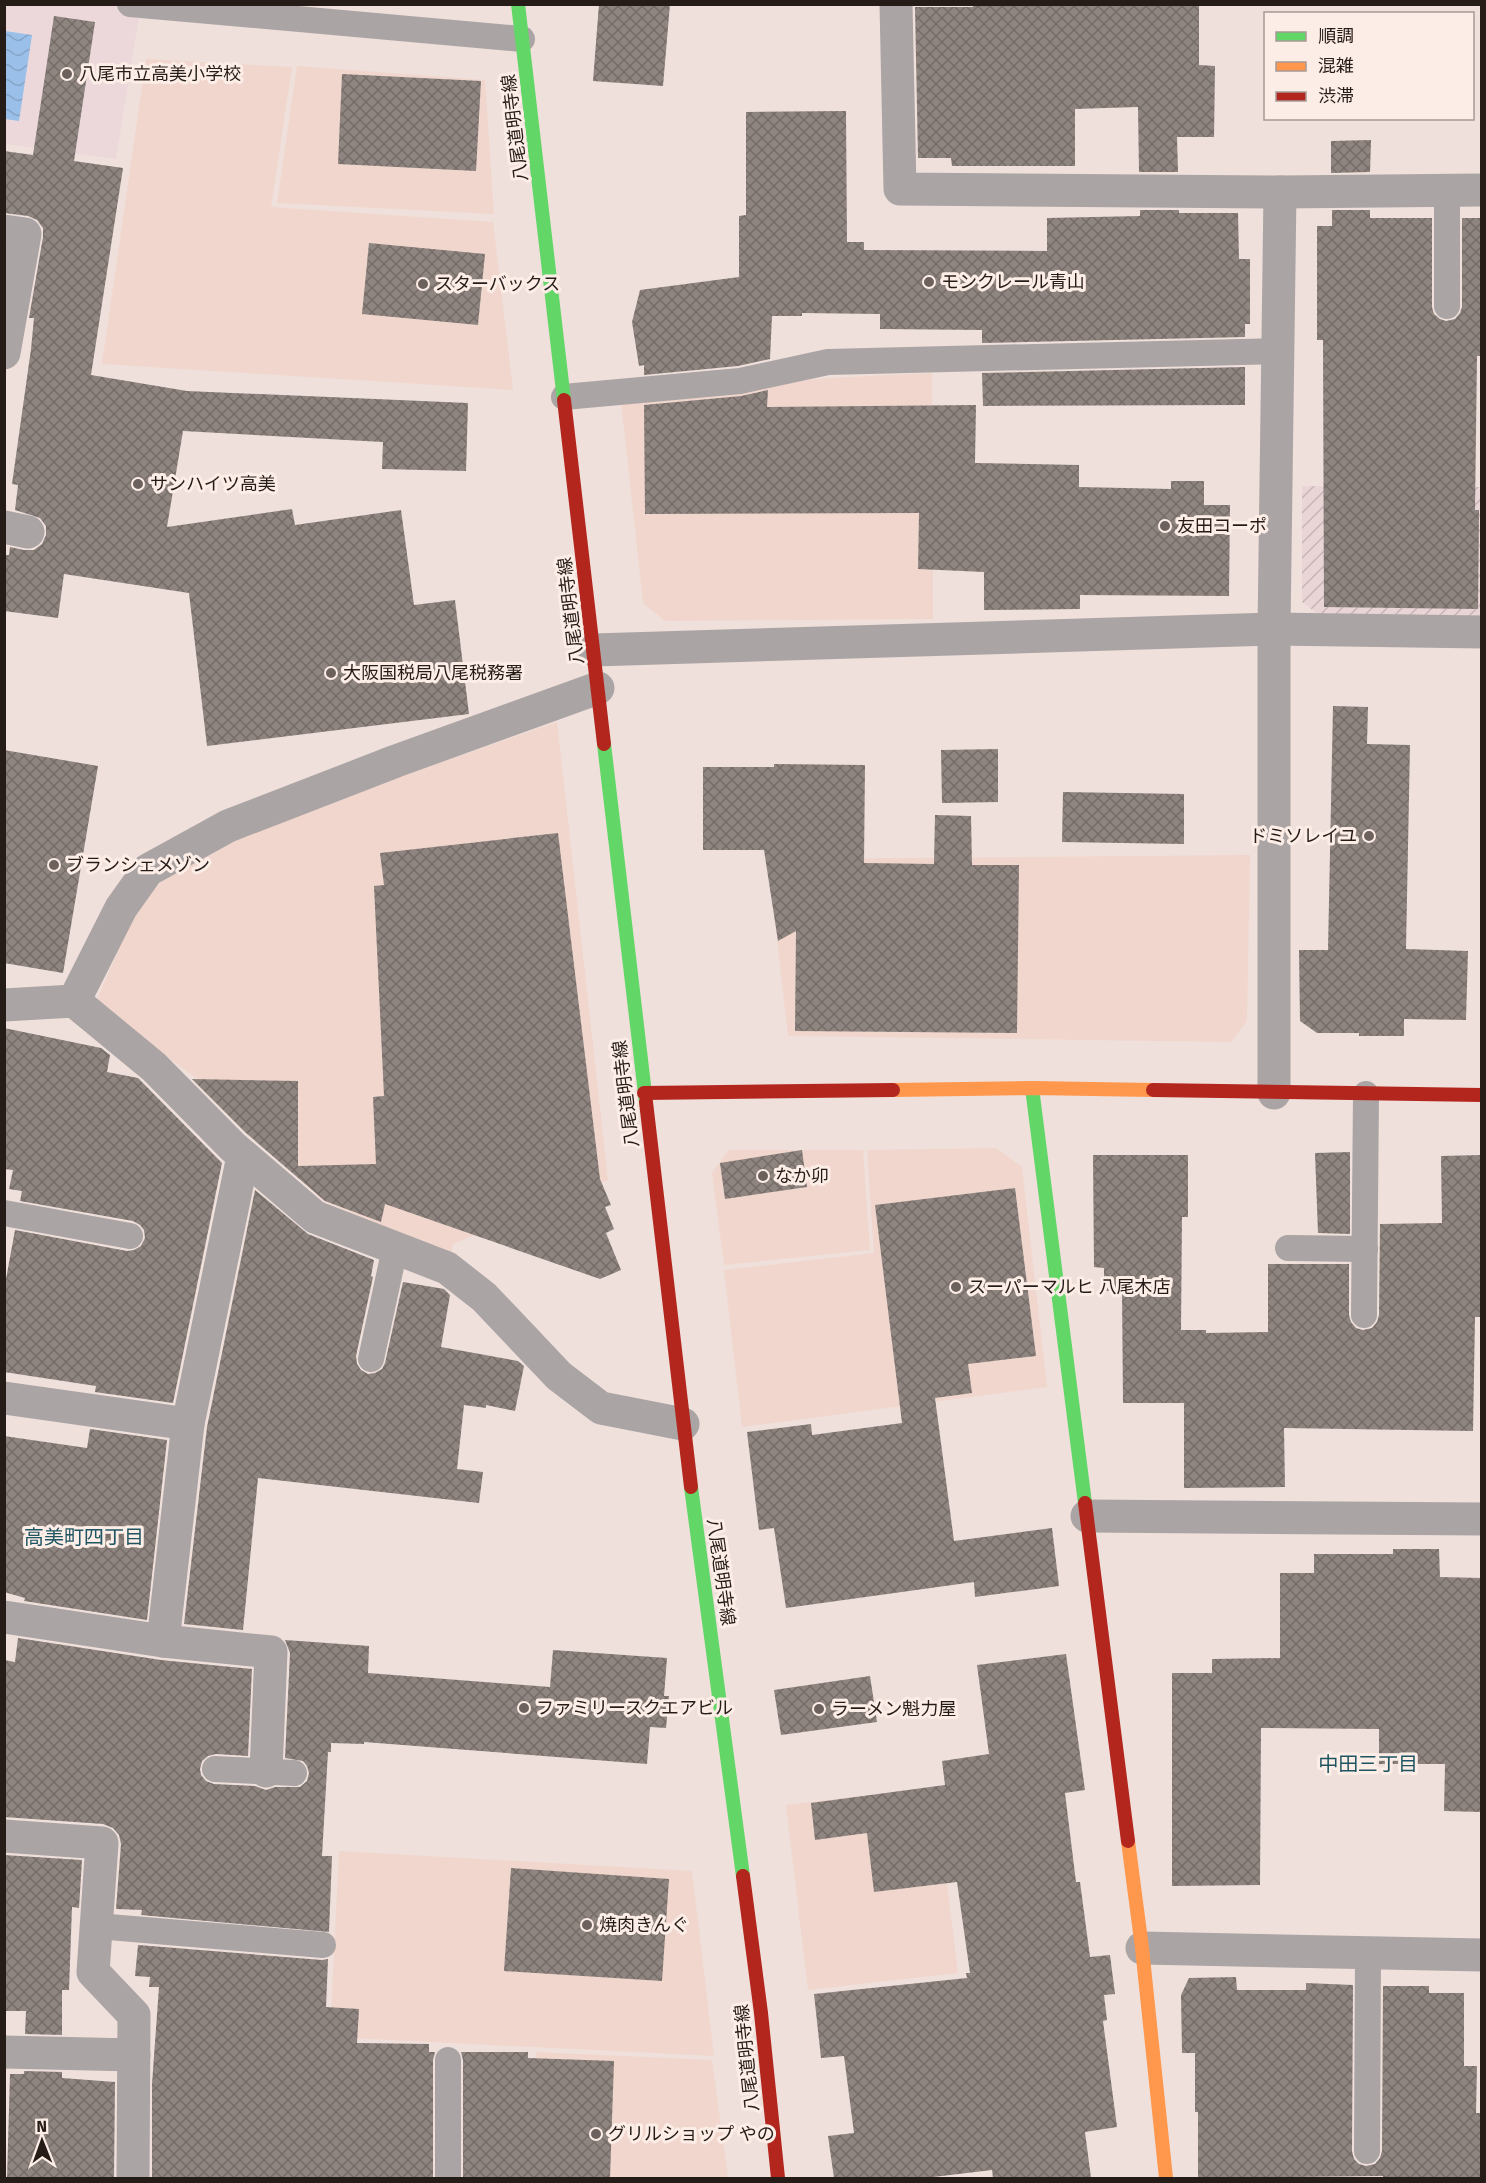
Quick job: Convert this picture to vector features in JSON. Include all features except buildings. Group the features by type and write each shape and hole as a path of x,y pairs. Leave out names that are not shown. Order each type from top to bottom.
{"main road":[{"name":"八尾道明寺線","path":"518,4 683,1424 761,2013 778,2178"},
{"path":"1032,1088 1142,1948 1166,2178"},
{"path":"644,1092 1032,1088 1482,1095"}],"street":[{"path":"896,4 900,189 1280,192 1482,190"},
{"path":"1274,1093 1274,629 1280,192"},
{"path":"4,231 25,234 4,353"},
{"path":"594,650 1274,629 1482,632"},
{"path":"74,1001 121,908 148,870 228,826 396,761 598,688"},
{"path":"4,1005 74,1001 154,1067 243,1156 315,1217 447,1268 484,1297 559,1376 601,1408 683,1424"},
{"path":"163,1641 188,1424 243,1156"},
{"path":"4,1398 188,1424"},
{"path":"1087,1516 1482,1519"},
{"path":"4,1617 163,1641 271,1652 280,1772"},
{"path":"4,1836 102,1843 93,1972 134,2015 133,2178"},
{"path":"1142,1948 1482,1955"},
{"path":"4,2052 134,2055"}],"lane":[{"path":"130,4 522,39"},
{"path":"1447,306 1448,190"},
{"path":"564,397 740,381 828,362 1278,351"},
{"path":"1364,1315 1366,1094"},
{"path":"4,1213 130,1236"},
{"path":"371,1359 395,1248"},
{"path":"1288,1248 1365,1249"},
{"path":"215,1769 280,1772"},
{"path":"96,1926 323,1945"},
{"path":"1367,2151 1368,1952"},
{"path":"448,2060 448,2178"}],"shaded area":[{"name":"八尾市立高美小学校","path":"5,5 141,5 116,159 5,144"},
{"path":"146,59 292,67 271,207 493,222 513,390 102,364"},
{"path":"297,66 485,80 494,214 277,203"},
{"path":"932,373 933,619 665,621 643,603 621,401 827,378"},
{"path":"1302,486 1481,487 1481,618 1323,618 1302,602"},
{"path":"557,722 608,1180 453,1244 451,1256 322,1200 204,1084 95,1004 138,905 170,873 229,836"},
{"path":"1250,855 1247,1021 1231,1042 788,1036 768,859"},
{"path":"996,1148 1022,1167 1047,1387 742,1427 724,1270 874,1253 867,1150"},
{"path":"729,1150 863,1150 870,1250 724,1265 712,1173"},
{"path":"935,1787 958,1973 808,1990 786,1805"},
{"path":"339,1851 692,1871 714,2056 330,2037"},
{"path":"536,2052 712,2060 728,2178 533,2178"}],"water":[{"path":"5,31 32,35 19,121 5,119"}],"traffic: fast":[{"path":"518,4 564,400"},
{"path":"604,744 646,1102"},
{"path":"1032,1088 1085,1503"},
{"path":"691,1487 743,1876"}],"traffic: slow":[{"path":"893,1090 1032,1088 1153,1090"},
{"path":"1128,1841 1142,1948 1166,2178"}],"traffic: jam":[{"path":"564,400 604,744"},
{"path":"644,1093 893,1090"},
{"path":"1153,1090 1482,1095"},
{"path":"646,1102 691,1487"},
{"path":"1085,1503 1128,1841"},
{"path":"743,1876 761,2013 778,2178"}],"place":[{"name":"八尾市立高美小学校","path":"67,74"},
{"name":"モンクレール青山","path":"929,282"},
{"name":"スターバックス","path":"423,284"},
{"name":"サンハイツ高美","path":"138,484"},
{"name":"友田コーポ","path":"1165,526"},
{"name":"大阪国税局八尾税務署","path":"331,673"},
{"name":"ドミソレイユ","path":"1369,836"},
{"name":"ブランシェメゾン","path":"54,865"},
{"name":"なか卯","path":"763,1176"},
{"name":"スーパーマルヒ 八尾木店","path":"956,1287"},
{"name":"ファミリースクエアビル","path":"524,1708"},
{"name":"ラーメン魁力屋","path":"819,1709"},
{"name":"焼肉きんぐ","path":"587,1925"},
{"name":"グリルショップ やの","path":"596,2134"}],"district":[{"name":"高美町四丁目","path":"84,1537"},
{"name":"中田三丁目","path":"1368,1764"}]}
